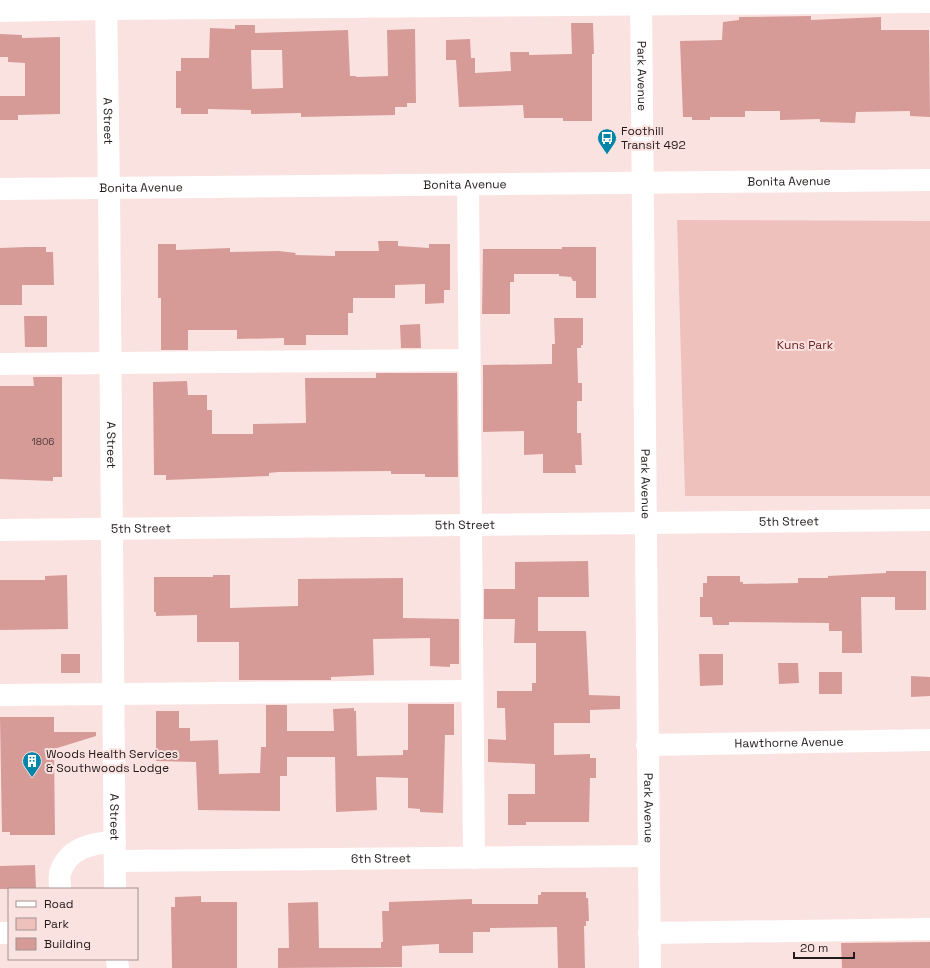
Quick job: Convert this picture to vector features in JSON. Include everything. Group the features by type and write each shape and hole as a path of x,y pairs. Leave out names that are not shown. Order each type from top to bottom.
{"street":[{"path":"0,11 106,4 930,2"},
{"name":"Park Avenue","path":"641,3 644,183 645,522 650,968"},
{"name":"A Street","path":"106,4 111,363 115,888"},
{"name":"Bonita Avenue","path":"0,189 109,187 468,186 930,180"},
{"path":"468,186 474,858"},
{"path":"0,364 469,360"},
{"name":"5th Street","path":"0,530 112,530 472,526 645,522 930,520"},
{"path":"0,696 472,691"},
{"name":"Hawthorne Avenue","path":"647,745 930,740"},
{"name":"6th Street","path":"60,888 60,874 72,852 95,843 115,852 474,858 648,856"},
{"path":"649,933 930,929"}],"green space":[{"name":"Kuns Park","path":"677,220 930,221 930,496 685,496"}],"building":[{"path":"811,16 811,20 881,17 881,30 929,30 930,117 910,116 910,111 856,112 855,123 820,122 820,119 780,120 780,111 745,111 745,117 710,117 710,120 692,120 692,117 683,117 680,41 722,40 723,22 739,20 739,17"},
{"path":"571,23 593,23 594,54 592,54 592,121 563,121 563,118 524,118 523,105 459,107 456,60 446,60 446,40 470,39 471,58 475,58 475,73 511,71 510,52 529,52 529,55 572,54"},
{"path":"235,25 255,25 255,33 348,30 350,76 356,77 388,76 387,30 415,29 416,103 407,103 407,107 395,107 395,115 301,117 301,113 251,114 251,110 208,109 208,114 181,114 181,108 176,108 176,71 181,71 181,58 209,58 210,28 235,29","holes":["251,50 282,50 283,88 252,89"]},
{"path":"0,34 22,35 22,38 60,37 60,114 18,115 18,120 0,120 0,96 25,96 25,63 8,62 8,57 0,57"},
{"path":"378,241 398,241 398,246 429,248 429,244 450,244 450,290 444,290 444,303 425,304 425,284 395,285 395,298 353,298 353,313 348,313 348,335 306,335 306,345 284,345 284,338 237,339 237,330 188,330 188,350 161,350 161,298 158,298 158,244 176,244 176,250 230,248 230,252 279,251 296,253 295,255 335,256 335,251 379,251"},
{"path":"46,247 46,252 53,252 54,285 22,285 22,305 0,305 0,248"},
{"path":"562,247 596,247 596,298 576,298 576,281 573,281 571,277 559,276 559,274 514,274 514,282 510,282 510,314 482,314 483,249 562,249"},
{"path":"24,316 47,316 47,347 25,347"},
{"path":"554,318 583,318 583,345 581,345 581,348 577,348 578,383 582,383 582,401 577,401 577,433 581,433 582,465 575,465 576,473 543,473 543,454 524,455 524,431 483,432 483,365 552,364 552,344 555,344"},
{"path":"420,324 421,348 401,348 400,325"},
{"path":"376,373 457,373 458,477 425,477 425,474 391,474 391,471 278,472 269,473 269,476 166,480 166,475 154,475 153,382 187,381 188,395 207,395 207,410 212,410 212,434 253,434 253,424 306,423 305,378 376,378"},
{"path":"33,377 62,377 62,477 53,477 53,481 0,479 0,386 34,386"},
{"path":"588,561 589,597 538,597 538,631 586,631 589,695 620,696 620,709 590,710 590,723 554,723 554,755 590,754 590,758 596,758 596,778 590,778 589,822 526,822 526,825 508,825 508,794 535,794 535,764 488,762 488,739 506,740 505,708 497,708 497,691 532,691 532,683 536,683 536,643 514,643 515,619 484,619 484,589 515,589 515,562"},
{"path":"886,571 926,571 926,610 895,610 895,597 861,597 862,653 842,653 842,631 829,631 829,623 729,622 729,625 713,625 712,617 700,617 700,597 703,597 703,583 707,583 707,576 740,576 740,582 743,582 743,584 798,583 798,578 828,578 828,576 886,573"},
{"path":"67,575 68,629 0,630 0,580 45,580 45,576"},
{"path":"213,575 230,575 230,608 298,606 298,579 403,578 403,618 459,619 459,664 450,664 450,667 430,666 430,638 373,639 374,675 331,677 331,680 239,680 239,642 197,642 197,615 156,616 156,612 154,612 154,577 213,577"},
{"path":"61,654 80,654 80,673 61,673"},
{"path":"699,654 723,654 723,685 700,686"},
{"path":"778,663 798,663 799,683 779,684"},
{"path":"819,672 842,672 842,694 819,694"},
{"path":"911,676 930,677 930,696 911,697"},
{"path":"408,704 454,704 454,735 445,735 443,813 420,812 420,809 408,808 408,778 376,777 377,810 336,812 335,757 287,757 287,776 280,776 280,811 198,810 196,762 156,761 156,711 179,711 179,728 190,728 190,741 218,740 219,774 260,773 261,747 266,747 266,705 287,705 287,731 334,731 333,709 354,708 354,711 356,711 357,756 403,755 403,750 408,750"},
{"name":"Woods Health Services & Southwoods Lodge","path":"0,717 54,717 54,732 96,732 96,736 54,749 55,835 10,835 10,832 2,832"},
{"path":"35,865 36,888 0,889 0,866"},
{"path":"541,892 586,892 586,898 588,898 589,921 586,921 586,926 584,926 585,968 558,968 557,927 490,928 490,932 473,932 473,953 439,953 439,944 402,946 402,967 278,968 278,948 289,948 288,903 318,902 319,948 381,948 381,942 383,942 382,911 389,911 389,902 472,899 472,904 538,904 538,895 541,895"},
{"path":"201,896 201,902 237,902 237,968 172,968 171,907 175,907 175,897"},
{"path":"930,942 930,968 842,968 841,943"}],"place":[{"name":"Foothill Transit 492","path":"607,155"},
{"name":"Woods Health Services & Southwoods Lodge","path":"32,778"}]}
